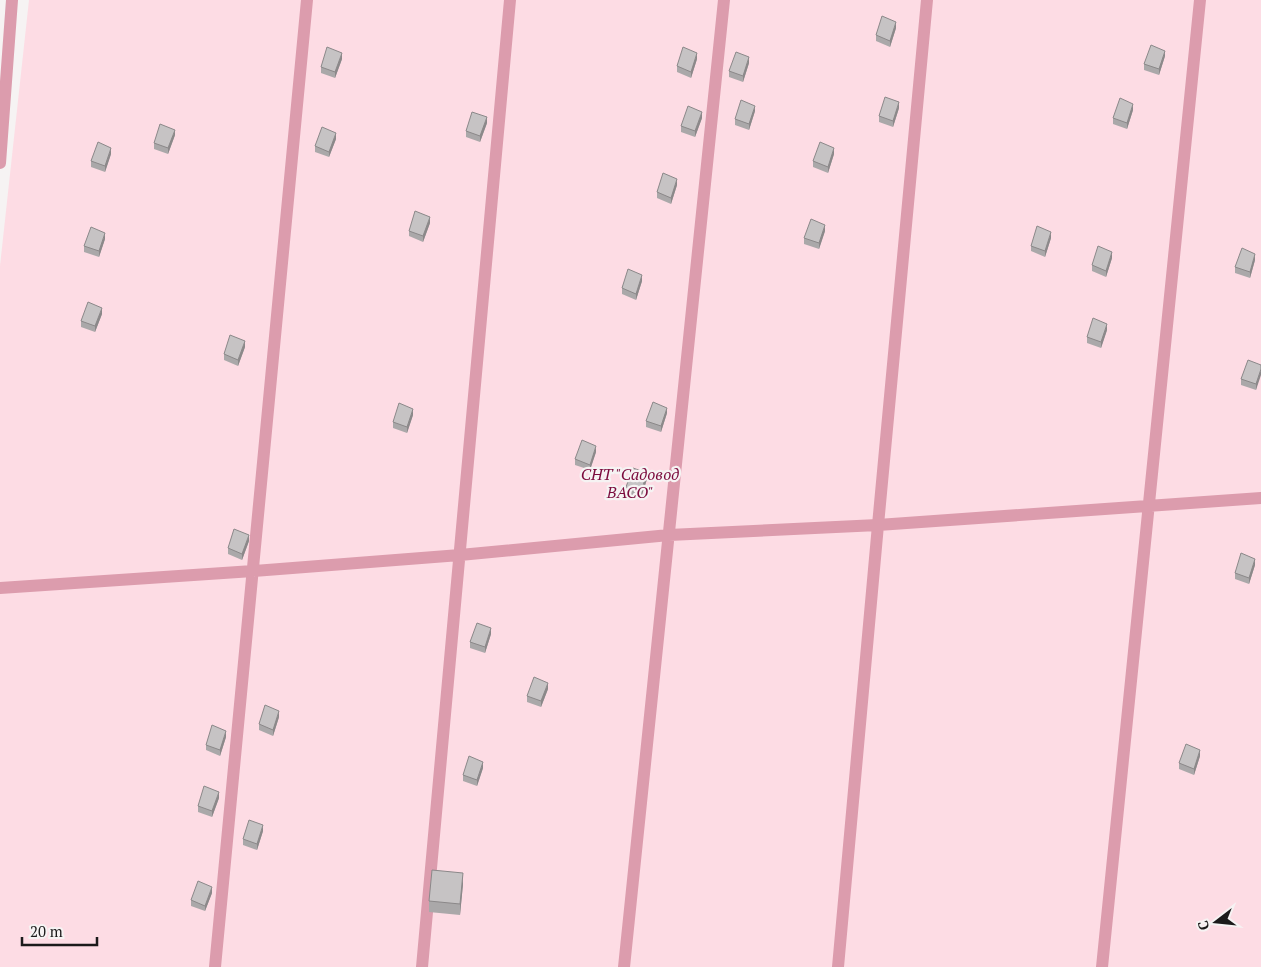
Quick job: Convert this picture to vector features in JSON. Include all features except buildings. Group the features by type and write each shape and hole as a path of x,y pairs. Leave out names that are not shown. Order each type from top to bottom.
{"lane":[{"path":"0,163 12,0"},
{"path":"214,967 307,0"},
{"path":"422,967 510,0"},
{"path":"624,967 724,0"},
{"path":"838,967 927,0"},
{"path":"1102,967 1200,0"},
{"path":"0,588 460,555 669,535 878,525 1261,498"}],"green space":[{"name":"СНТ \"Садовод ВАСО\"","path":"29,0 1261,0 1261,967 0,967 0,266"}]}
